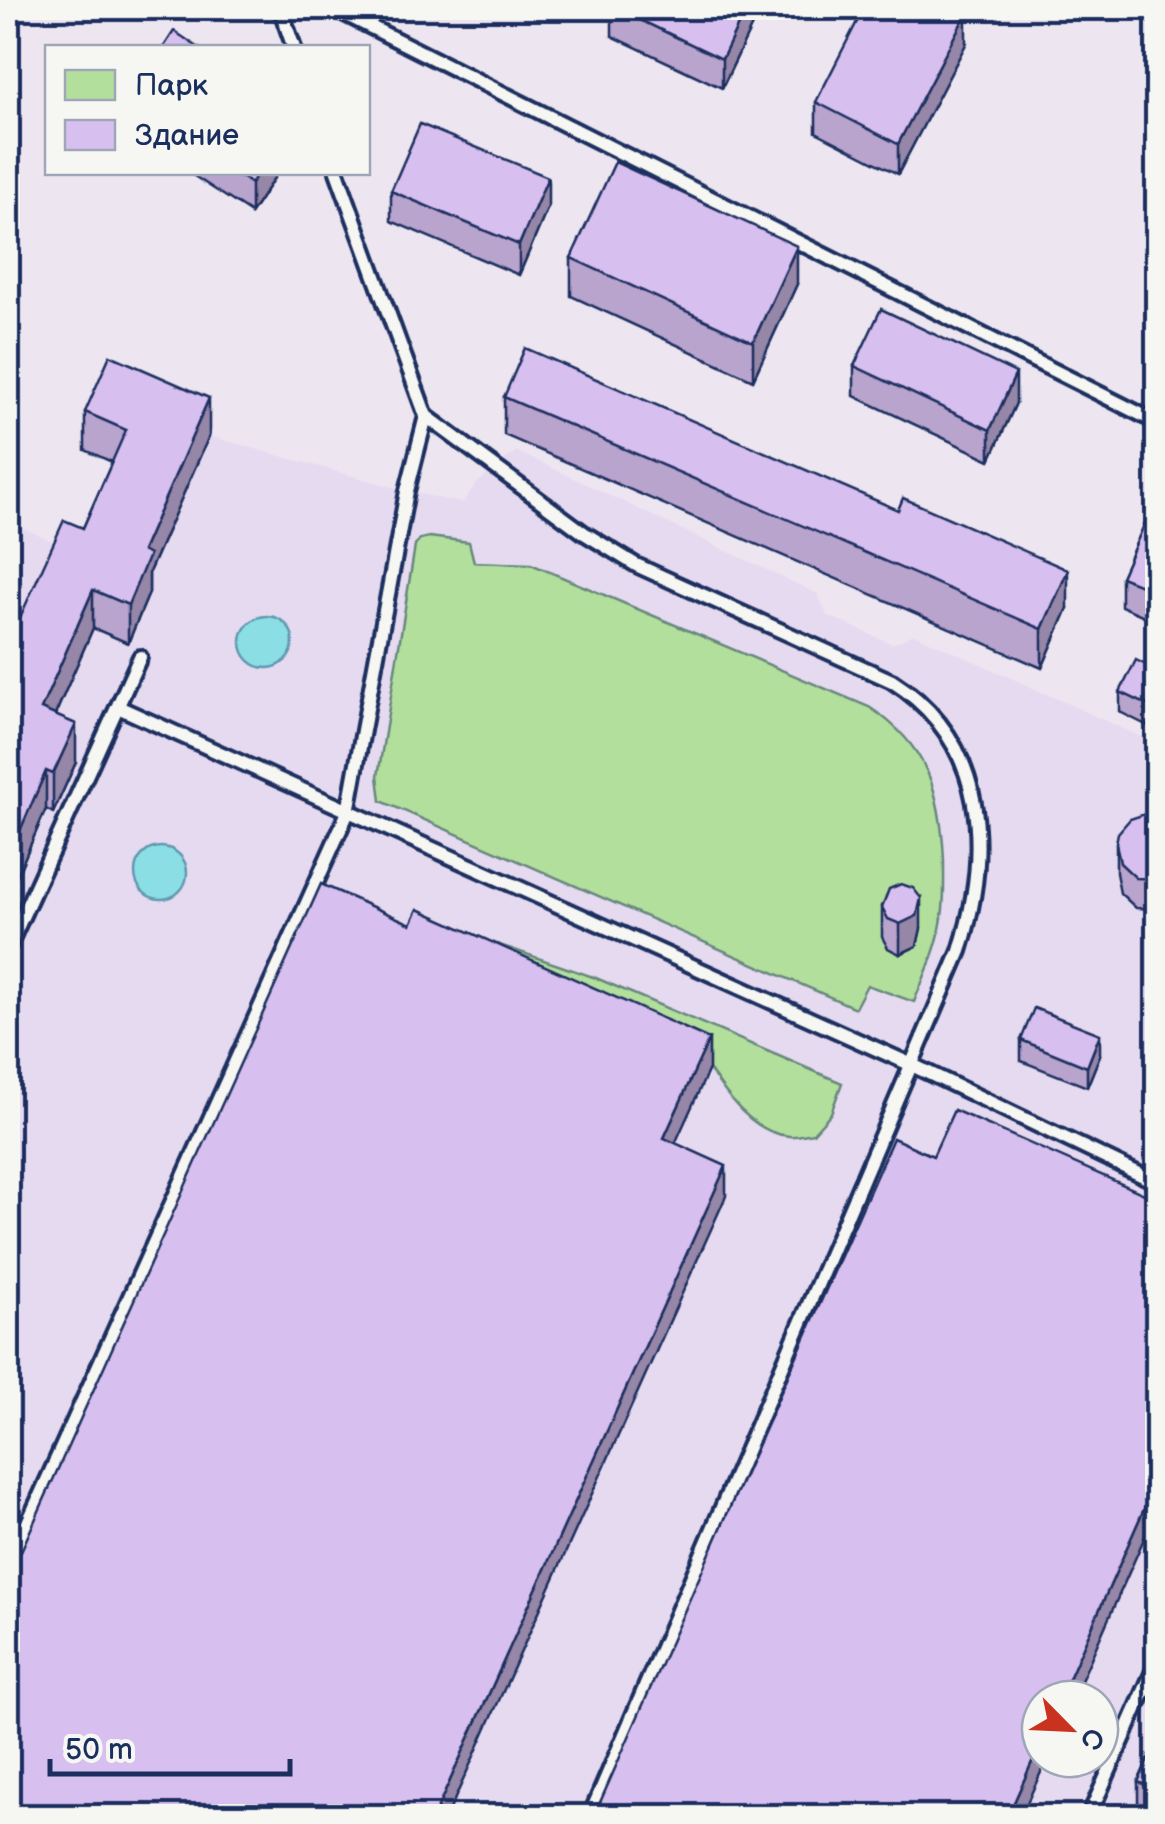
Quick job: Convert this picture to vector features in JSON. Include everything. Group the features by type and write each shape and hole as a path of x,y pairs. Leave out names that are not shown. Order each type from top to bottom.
{"lane":[{"path":"280,8 293,45"},
{"path":"333,8 1158,423"},
{"path":"338,175 426,416 584,533 636,565 892,681 916,696 948,732 962,758 976,812 977,880 960,952 590,1816"},
{"path":"8,1566 348,812 407,491 426,416"},
{"path":"8,948 140,657"},
{"path":"118,707 912,1065 1158,1183"},
{"path":"1089,1816 1158,1660"}],"shaded area":[{"path":"122,398 209,436 462,503 475,485 516,451 818,594 827,615 892,644 914,634 1157,744 1157,1816 8,1816 8,521 50,540 64,558 126,469"}],"green space":[{"path":"420,539 469,542 474,562 531,564 869,707 889,722 918,754 927,773 935,792 942,836 942,920 914,1002 867,985 855,1008 381,801 378,776 415,546"},
{"path":"497,944 596,978 842,1083 831,1113 813,1133 789,1136 764,1128 733,1101 709,1069"}],"water":[{"path":"267,616 285,624 293,642 285,660 267,668 249,660 241,642 249,624"},
{"path":"161,847 179,855 187,873 179,891 161,899 143,891 135,873 143,855"}],"building":[{"path":"615,8 746,8 722,59"},
{"path":"864,8 954,8 966,14 898,144 816,102"},
{"path":"174,31 195,45 165,45"},
{"path":"420,124 548,177 519,245 391,191"},
{"path":"615,162 797,246 753,342 571,258"},
{"path":"238,175 256,175 251,184"},
{"path":"881,309 1016,373 990,430 854,366"},
{"path":"525,348 898,510 903,498 1068,570 1042,629 504,397"},
{"path":"110,355 209,398 142,551 149,555 128,605 93,590 41,709 76,724 53,774 46,771 8,858 8,644 64,520 83,528 126,430 85,412"},
{"path":"1158,494 1158,592 1121,577"},
{"path":"1136,660 1158,671 1158,710 1120,692"},
{"path":"1148,813 1158,815 1158,879 1136,878 1120,863 1116,843 1118,833 1130,819"},
{"path":"321,884 411,924 418,909 709,1039 664,1138 726,1166 434,1816 8,1816 8,1580"},
{"path":"901,884 913,888 921,898 917,916 900,924 888,919 882,907 889,889"},
{"path":"1034,1008 1100,1034 1087,1067 1021,1040"},
{"path":"954,1110 1158,1200 1158,1477 1069,1679 1020,1679 1020,1779 1024,1779 1008,1816 594,1816 893,1138 933,1156"},
{"path":"1158,1737 1158,1790 1138,1782"}]}
